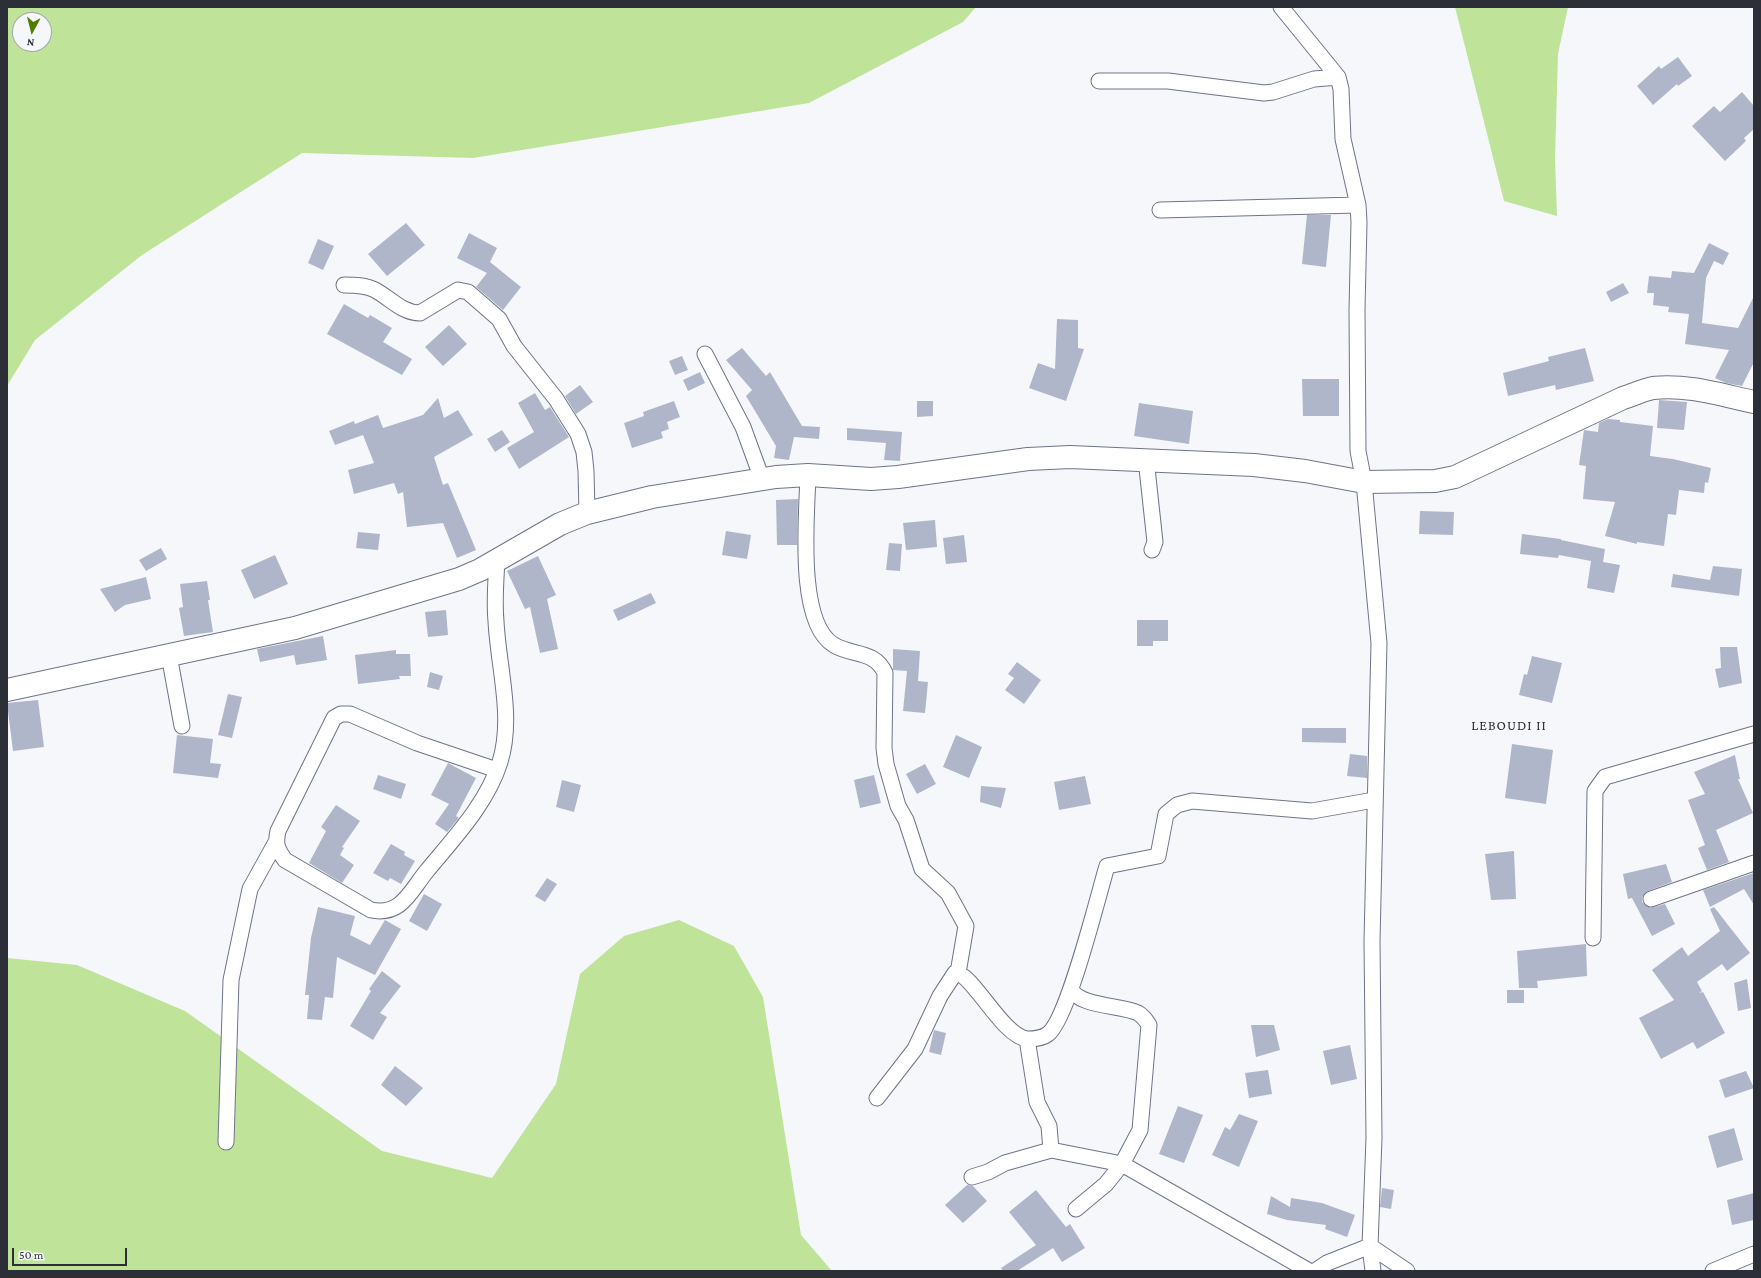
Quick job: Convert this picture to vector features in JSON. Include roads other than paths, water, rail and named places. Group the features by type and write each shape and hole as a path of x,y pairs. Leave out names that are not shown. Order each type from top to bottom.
{"street":[{"path":"1281,7 1338,77 1341,90 1343,139 1358,205 1358,451 1364,482 1379,643 1374,800 1372,941 1374,1138 1370,1246 1373,1271"},
{"path":"1100,81 1168,81 1273,92 1314,79 1338,77"},
{"path":"1160,210 1358,205"},
{"path":"344,284 374,289 404,309 415,313 420,313 458,290 468,292 490,309 499,319 514,346 556,399 578,434 584,452 587,513"},
{"path":"705,354 743,427 762,479"},
{"path":"7,690 296,628 459,579 497,560 560,524 587,513 652,497 762,479 808,475 871,478 898,477 1028,459 1070,457 1146,459 1254,465 1305,471 1364,482 1435,481 1455,477 1623,398 1652,388 1694,390 1754,402"},
{"path":"1146,459 1155,542 1152,550"},
{"path":"808,475 806,579 813,613 824,638 834,645 846,650 875,658 881,664 885,672 884,748 886,764 898,806 906,820 922,869 948,893 966,926 958,973"},
{"path":"497,560 496,620 504,704 505,736 497,770 484,796 463,826 402,904 391,910 382,912 371,910 285,860 277,850 276,842 278,831 334,718 341,714 350,714 417,743 497,770"},
{"path":"169,655 182,726"},
{"path":"1593,938 1595,791 1599,783 1605,777 1754,734"},
{"path":"958,973 970,982 983,1000 1016,1035 1027,1039 1047,1035 1054,1028 1071,989 1107,866 1158,856 1166,814 1177,805 1192,801 1312,811 1374,800"},
{"path":"226,1142 232,980 250,889 276,842"},
{"path":"1651,899 1754,863"},
{"path":"877,1098 915,1049 940,996 953,975 958,973"},
{"path":"1071,989 1076,996 1095,1003 1138,1013 1149,1025 1140,1130 1122,1164 1106,1184 1076,1209"},
{"path":"1027,1039 1037,1102 1049,1126 1051,1150"},
{"path":"972,1177 988,1172 1005,1163 1051,1150 1122,1164 1309,1271"},
{"path":"1315,1271 1333,1261 1370,1246"},
{"path":"1370,1246 1407,1271"},
{"path":"1713,1271 1754,1254"}],"district":[{"name":"LEBOUDI II","path":"1509,726"}]}
